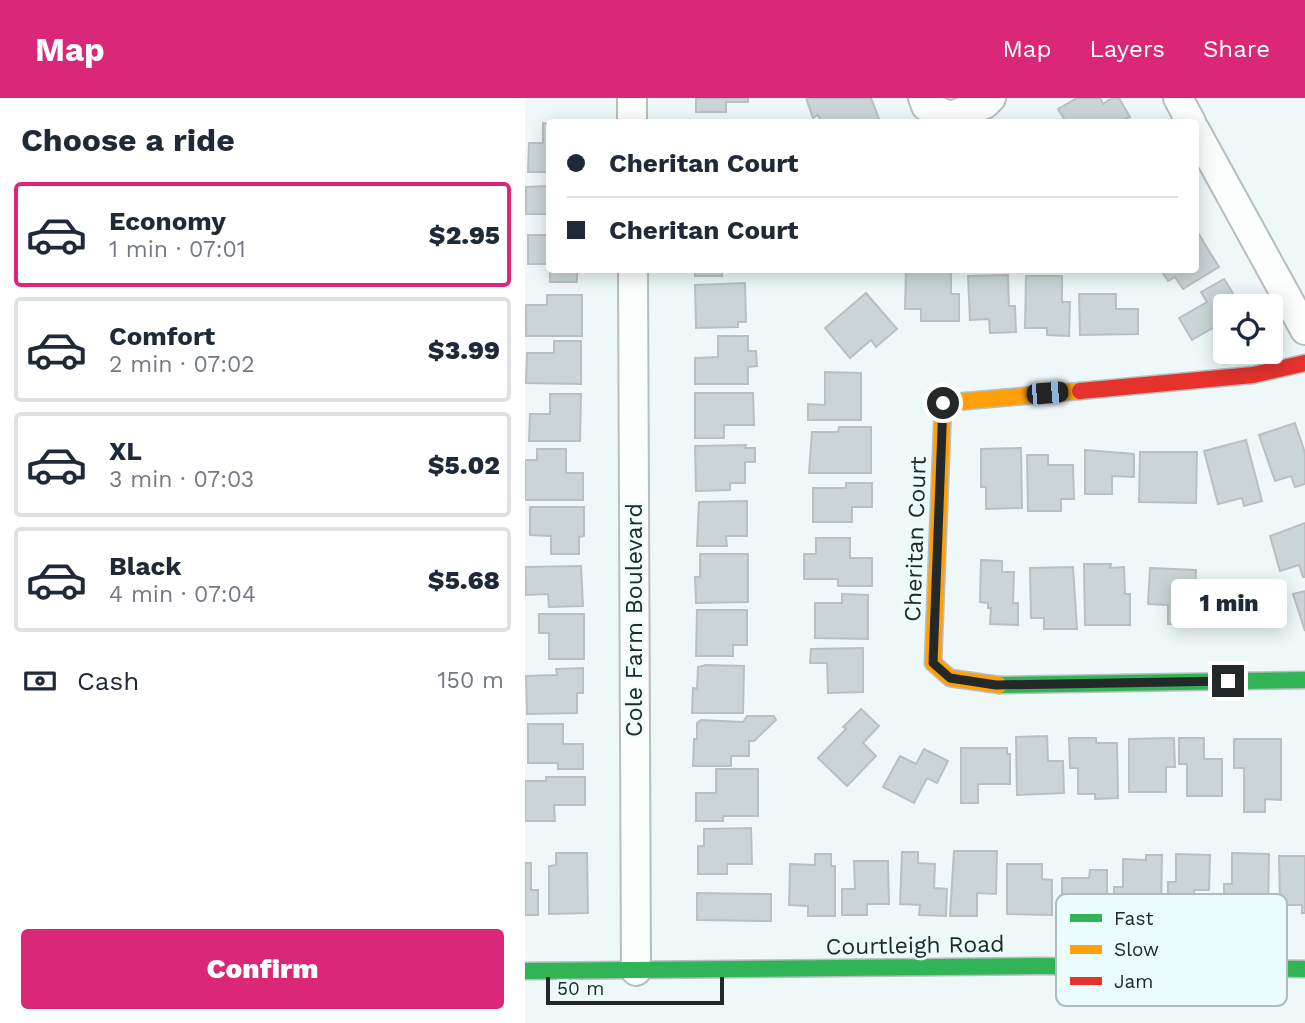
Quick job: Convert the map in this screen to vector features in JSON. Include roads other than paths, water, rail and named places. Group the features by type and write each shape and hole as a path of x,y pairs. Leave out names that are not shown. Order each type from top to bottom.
{"street":[{"path":"632,98 632,119"},
{"path":"923,98 926,106 950,116 985,104 991,98"},
{"path":"1178,98 1189,119"},
{"path":"1199,137 1305,330"},
{"name":"Cole Farm Boulevard","path":"633,273 636,971"},
{"name":"Cheritan Court","path":"1305,363 1253,375 943,403 933,663 950,678 996,685 1305,680"},
{"name":"Courtleigh Road","path":"525,971 1056,966"},
{"name":"Courtleigh Road","path":"1287,969 1305,969"}]}
